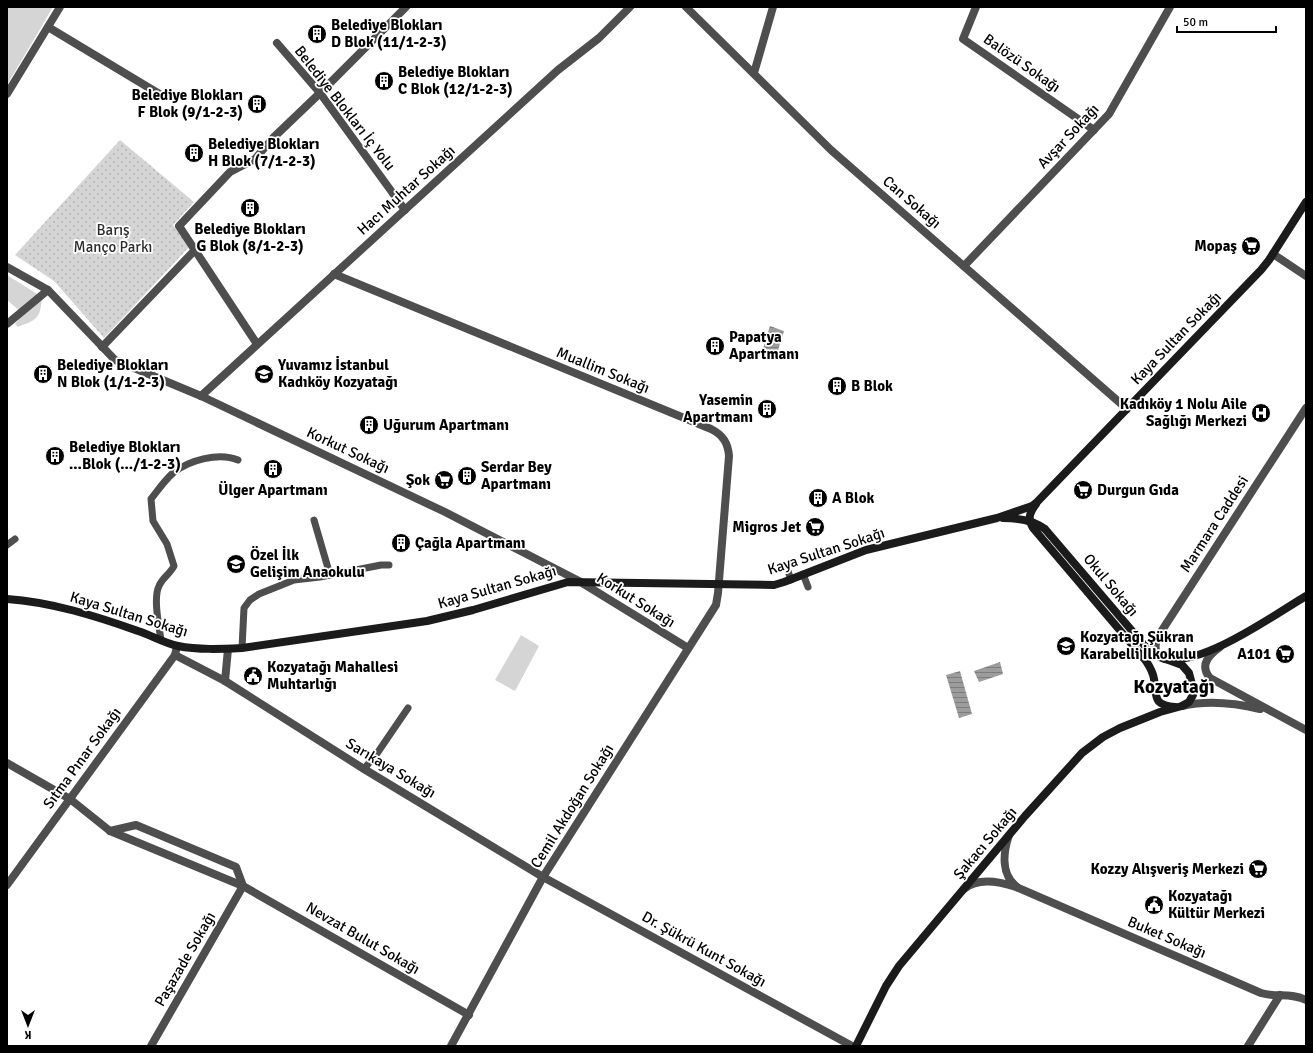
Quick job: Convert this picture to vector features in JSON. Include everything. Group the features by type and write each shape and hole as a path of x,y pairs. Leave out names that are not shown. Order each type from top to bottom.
{"street":[{"path":"7,94 60,7"},
{"path":"257,344 179,226 230,172 255,159 273,138 406,7"},
{"name":"Hacı Muhtar Sokağı","path":"201,396 558,70 599,38 630,7"},
{"name":"Can Sokağı","path":"686,7 831,150 1127,409"},
{"path":"754,74 773,7"},
{"name":"Balözü Sokağı","path":"976,7 963,39 1094,130"},
{"name":"Avşar Sokağı","path":"964,266 1109,114 1170,7"},
{"path":"48,27 161,94"},
{"name":"Belediye Blokları İç Yolu","path":"277,43 320,93 405,210"},
{"name":"Kaya Sultan Sokağı","path":"7,599 92,615 177,646 206,649 242,648 427,620 473,610 560,583 579,581 774,585 791,580 866,550 994,519 1032,506 1037,502 1255,276 1273,254 1306,202"},
{"path":"102,347 195,250"},
{"path":"1273,254 1306,276"},
{"name":"Korkut Sokağı","path":"7,267 48,290 114,360 201,396 445,512 579,581 688,648"},
{"name":"Muallim Sokağı","path":"334,274 711,429 719,434 727,444 729,456 718,585"},
{"path":"7,324 48,290"},
{"name":"Marmara Caddesi","path":"1161,658 1156,654 1155,648 1161,632 1306,408"},
{"path":"1030,522 1030,514 1037,502"},
{"name":"Kaya Sultan Sokağı","path":"994,519 1009,518 1030,522"},
{"name":"Okul Sokağı","path":"1030,522 1039,525 1048,533 1145,646 1161,658 1182,665 1191,676 1193,688 1192,698 1187,704 1180,707 1166,706 1158,700 1155,695 1153,676 1146,662 1030,522"},
{"name":"Cemil Akdoğan Sokağı","path":"452,1046 543,877 714,608 717,599 718,585"},
{"path":"1306,596 1212,653 1206,661 1205,669 1209,677 1223,686 1306,730"},
{"name":"Sıtma Pınar Sokağı","path":"7,885 175,655 177,646"},
{"path":"1161,658 1173,660 1221,647"},
{"path":"225,681 228,649"},
{"name":"Sarıkaya Sokağı","path":"175,655 225,681 364,769 543,877"},
{"path":"1180,707 1194,704 1221,703 1253,707 1274,713"},
{"name":"Şakacı Sokağı","path":"856,1046 894,973 1010,834 1076,759 1109,734 1127,725 1160,712 1180,707"},
{"name":"Nevzat Bulut Sokağı","path":"7,764 70,799 110,831 243,886 469,1015"},
{"path":"110,831 136,825 236,867 243,886"},
{"name":"Buket Sokağı","path":"1010,834 1005,851 1005,865 1011,881 1020,888"},
{"name":"Dr. Şükrü Kunt Sokağı","path":"543,877 852,1046"},
{"name":"Buket Sokağı","path":"964,890 973,884 988,882 1000,883 1020,888 1261,993 1268,995 1295,996 1306,1000"},
{"name":"Paşazade Sokağı","path":"151,1046 243,886"},
{"path":"1248,1046 1280,995"}],"lane":[{"path":"161,640 157,594 158,586 174,566 166,544 153,521 151,499 174,473 188,465 207,459 223,457 238,460"},
{"path":"314,520 330,575"},
{"path":"7,545 14,538"},
{"path":"242,648 244,608 250,600 259,594 294,580 381,565 389,565"},
{"path":"786,568 791,580"},
{"path":"803,574 808,586"},
{"path":"364,769 378,752 408,708"}],"green space":[{"path":"7,7 53,7 7,85"},
{"name":"Barış Manço Parkı","path":"120,140 194,202 173,225 189,247 104,338 54,281 15,255"},
{"path":"7,275 42,297 39,314 37,317 34,320 18,327 15,324 20,318 20,311 7,300"},
{"path":"521,635 539,646 515,691 495,680"}],"shaded area":[{"path":"770,326 784,331 775,360 761,355"},
{"path":"1000,662 1003,674 979,682 974,671"},
{"path":"960,671 972,714 959,718 946,675"}],"place":[{"name":"Belediye Blokları D Blok (11/1-2-3)","path":"317,34"},
{"name":"Belediye Blokları C Blok (12/1-2-3)","path":"384,81"},
{"name":"Belediye Blokları F Blok (9/1-2-3)","path":"257,104"},
{"name":"Belediye Blokları H Blok (7/1-2-3)","path":"194,153"},
{"name":"Belediye Blokları G Blok (8/1-2-3)","path":"250,208"},
{"name":"Mopaş","path":"1251,246"},
{"name":"Papatya Apartmanı","path":"715,346"},
{"name":"Belediye Blokları N Blok (1/1-2-3)","path":"43,374"},
{"name":"Yuvamız İstanbul Kadıköy Kozyatağı","path":"264,374"},
{"name":"B Blok","path":"837,386"},
{"name":"Yasemin Apartmanı","path":"767,409"},
{"name":"Kadıköy 1 Nolu Aile Sağlığı Merkezi","path":"1261,413"},
{"name":"Uğurum Apartmanı","path":"369,425"},
{"name":"Belediye Blokları ...Blok (.../1-2-3)","path":"55,456"},
{"name":"Ülger Apartmanı","path":"273,469"},
{"name":"Serdar Bey Apartmanı","path":"467,476"},
{"name":"Şok","path":"444,480"},
{"name":"Durgun Gıda","path":"1083,490"},
{"name":"A Blok","path":"818,498"},
{"name":"Migros Jet","path":"815,527"},
{"name":"Çağla Apartmanı","path":"401,543"},
{"name":"Özel İlk Gelişim Anaokulu","path":"236,564"},
{"name":"Kozyatağı Şükran Karabelli İlkokulu","path":"1066,646"},
{"name":"A101","path":"1285,654"},
{"name":"Kozyatağı Mahallesi Muhtarlığı","path":"253,676"},
{"name":"Kozzy Alışveriş Merkezi","path":"1258,869"},
{"name":"Kozyatağı Kültür Merkezi","path":"1154,905"}],"district":[{"name":"Kozyatağı","path":"1174,686"}]}
